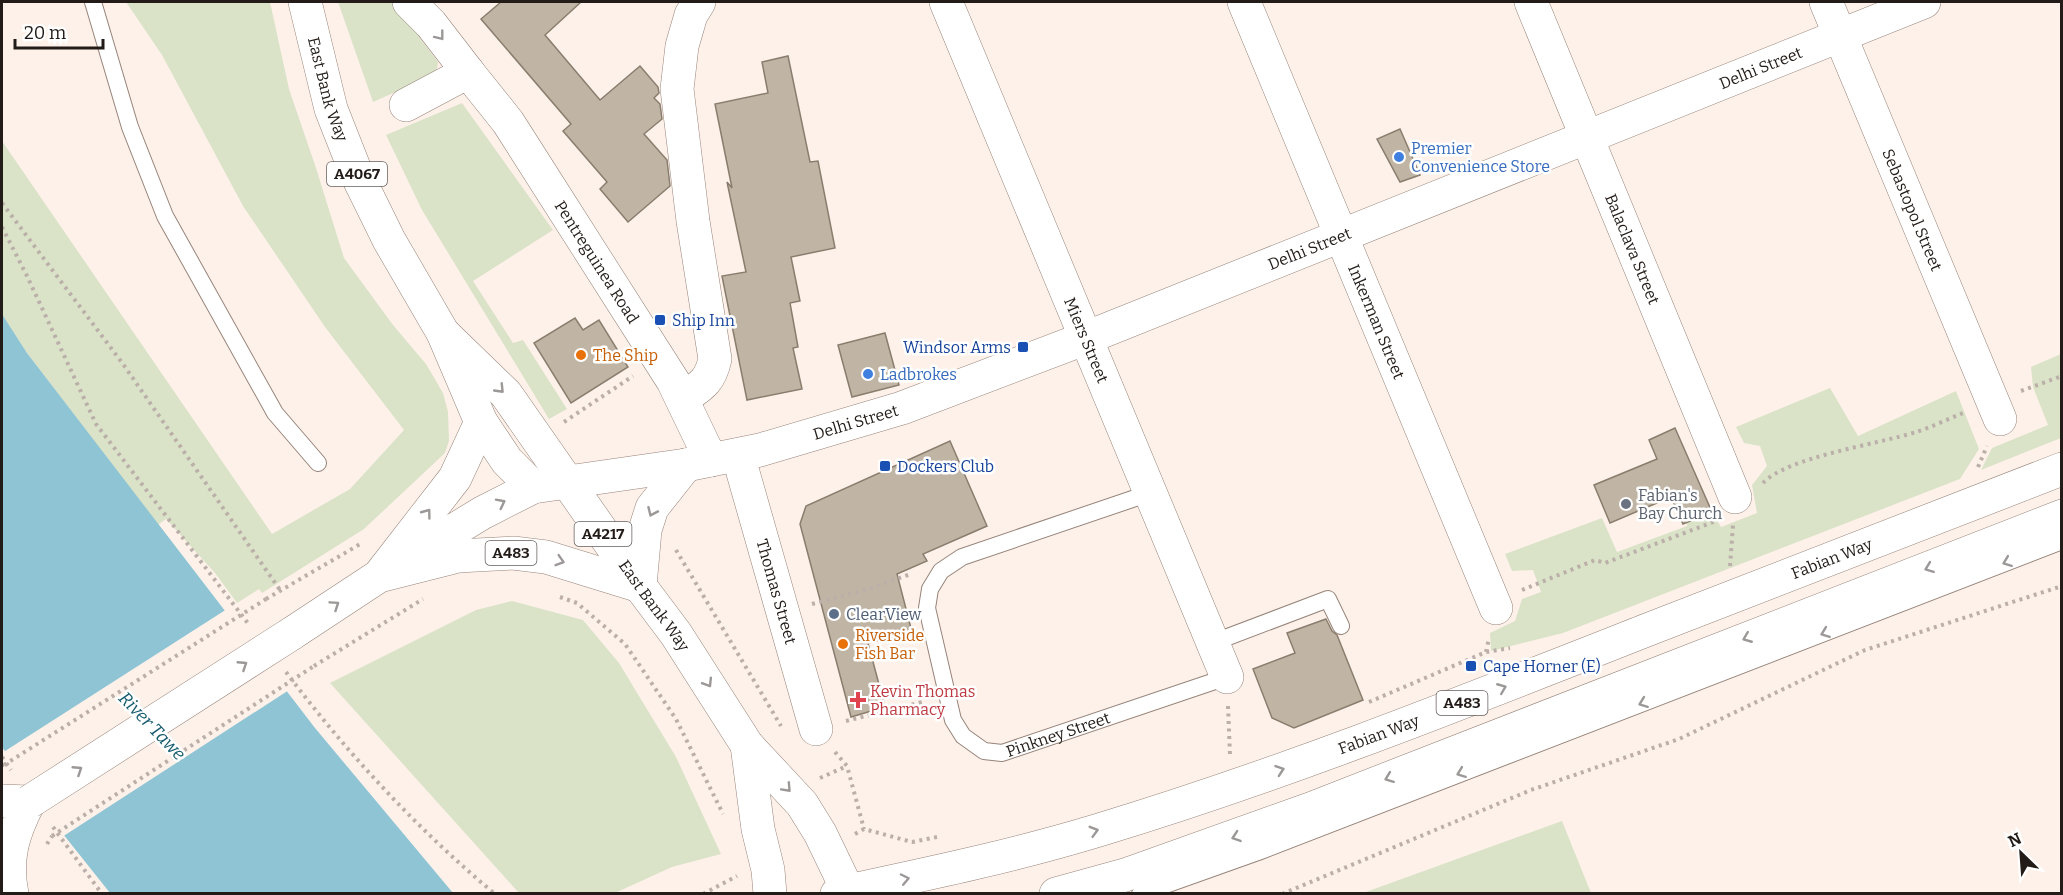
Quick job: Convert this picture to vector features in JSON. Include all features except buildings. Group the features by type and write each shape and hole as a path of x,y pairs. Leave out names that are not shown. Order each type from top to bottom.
{"main road":[{"name":"East Bank Way","path":"305,2 331,110 357,174 389,240 443,333 481,422"},
{"name":"Pentreguinea Road","path":"409,2 431,24 508,122 659,359 712,460"},
{"path":"682,399 704,385 712,373 715,359 693,221 677,89 682,46 691,15 699,2"},
{"name":"Miers Street","path":"946,2 1227,677"},
{"name":"Inkerman Street","path":"1244,2 1495,604"},
{"name":"Balaclava Street","path":"1531,2 1586,138 1742,501"},
{"name":"Sebastopol Street","path":"1826,2 1996,409"},
{"name":"Delhi Street","path":"379,576 482,513 533,487 712,460 818,434 902,408 1086,338 1924,2"},
{"path":"406,105 468,72"},
{"name":"East Bank Way","path":"443,333 506,394 676,634 747,745 802,804 820,833 843,892"},
{"path":"481,422 507,461 533,487"},
{"path":"379,576 454,478 481,422"},
{"path":"640,586 645,530 652,508 712,460"},
{"name":"Thomas Street","path":"712,460 783,611 816,729"},
{"name":"Fabian Way","path":"843,892 969,865 1065,839 1246,782 1359,743 2061,469"},
{"name":"A483","path":"1056,894 1125,875 1311,809 2061,516"},
{"name":"A483","path":"12,894 9,868 16,827 15,802 291,634 379,576 458,556 513,553 546,556 640,586"},
{"name":"East Bank Way","path":"747,745 758,829 768,870 770,894"}],"lane":[{"path":"93,2 130,127 165,216 275,413 318,463"},
{"path":"941,572 962,557 1150,493"},
{"path":"1140,894 1258,852 2061,541"},
{"name":"Pinkney Street","path":"941,572 930,589 927,608 953,720 963,736 984,751 1002,753 1227,677"},
{"path":"1212,643 1328,599 1341,627"}],"path":[{"path":"2,203 123,364 280,590"},
{"path":"2,227 96,424 254,630"},
{"path":"558,425 659,359"},
{"path":"1495,604 1595,560 1605,564 1742,501 1771,475 1821,457 1996,409 2061,376"},
{"path":"1975,473 1982,470"},
{"path":"1729,573 1742,501"},
{"path":"783,611 868,589 910,574 935,570 941,572"},
{"path":"1282,894 1531,790 1679,739 1865,650 2061,586"},
{"path":"52,836 314,666 430,595"},
{"path":"557,596 577,603 625,644 676,719 724,817"},
{"path":"3,765 266,599"},
{"path":"1362,706 1486,652 1513,647"},
{"path":"282,668 325,724 448,855 495,894"},
{"path":"1227,677 1230,762"},
{"path":"944,836 912,842 864,829 847,766 816,729 948,695"},
{"path":"68,847 102,894"},
{"path":"703,894 736,876 735,866"}],"green space":[{"path":"126,2 270,2 289,89 344,258 393,325 426,364 443,393 448,412 449,441 445,453 364,529 262,593 259,589 237,603 215,573 166,519 158,525 27,353 2,314 2,141 272,534 350,489 404,430 325,327 243,206 162,55"},
{"path":"338,2 404,2 431,29 420,38 438,62 434,75 373,102"},
{"path":"462,103 553,230 473,281 513,343 523,340 567,409 549,419 422,210 386,135"},
{"path":"2061,354 2061,438 1981,470 1992,448 2048,425 2033,387 2031,367"},
{"path":"1830,388 1858,436 1956,391 1979,449 1960,479 1563,633 1491,651 1490,633 1515,621 1522,599 1541,592 1533,570 1512,571 1505,554 1602,518 1617,552 1687,526 1686,518 1712,512 1721,527 1757,513 1752,485 1767,466 1760,446 1744,443 1736,427"},
{"path":"512,601 583,620 619,663 676,757 721,854 672,867 615,893 519,893 330,683 476,610"},
{"path":"1562,821 1591,893 1363,893"}],"water":[{"name":"River Tawe","path":"2,314 27,353 315,728 453,893 110,893 63,834 2,747"}],"pier":[{"path":"227,609 289,690 62,837 2,753"}],"place":[{"name":"Premier Convenience Store","path":"1399,157"},
{"name":"Ship Inn","path":"660,320"},
{"name":"Windsor Arms","path":"1023,347"},
{"name":"The Ship","path":"581,355"},
{"name":"Ladbrokes","path":"868,374"},
{"name":"Dockers Club","path":"885,466"},
{"name":"Fabian's Bay Church","path":"1626,504"},
{"name":"ClearView","path":"834,614"},
{"name":"Riverside Fish Bar","path":"843,644"},
{"name":"Cape Horner (E)","path":"1471,666"},
{"name":"Kevin Thomas Pharmacy","path":"858,700"}]}
